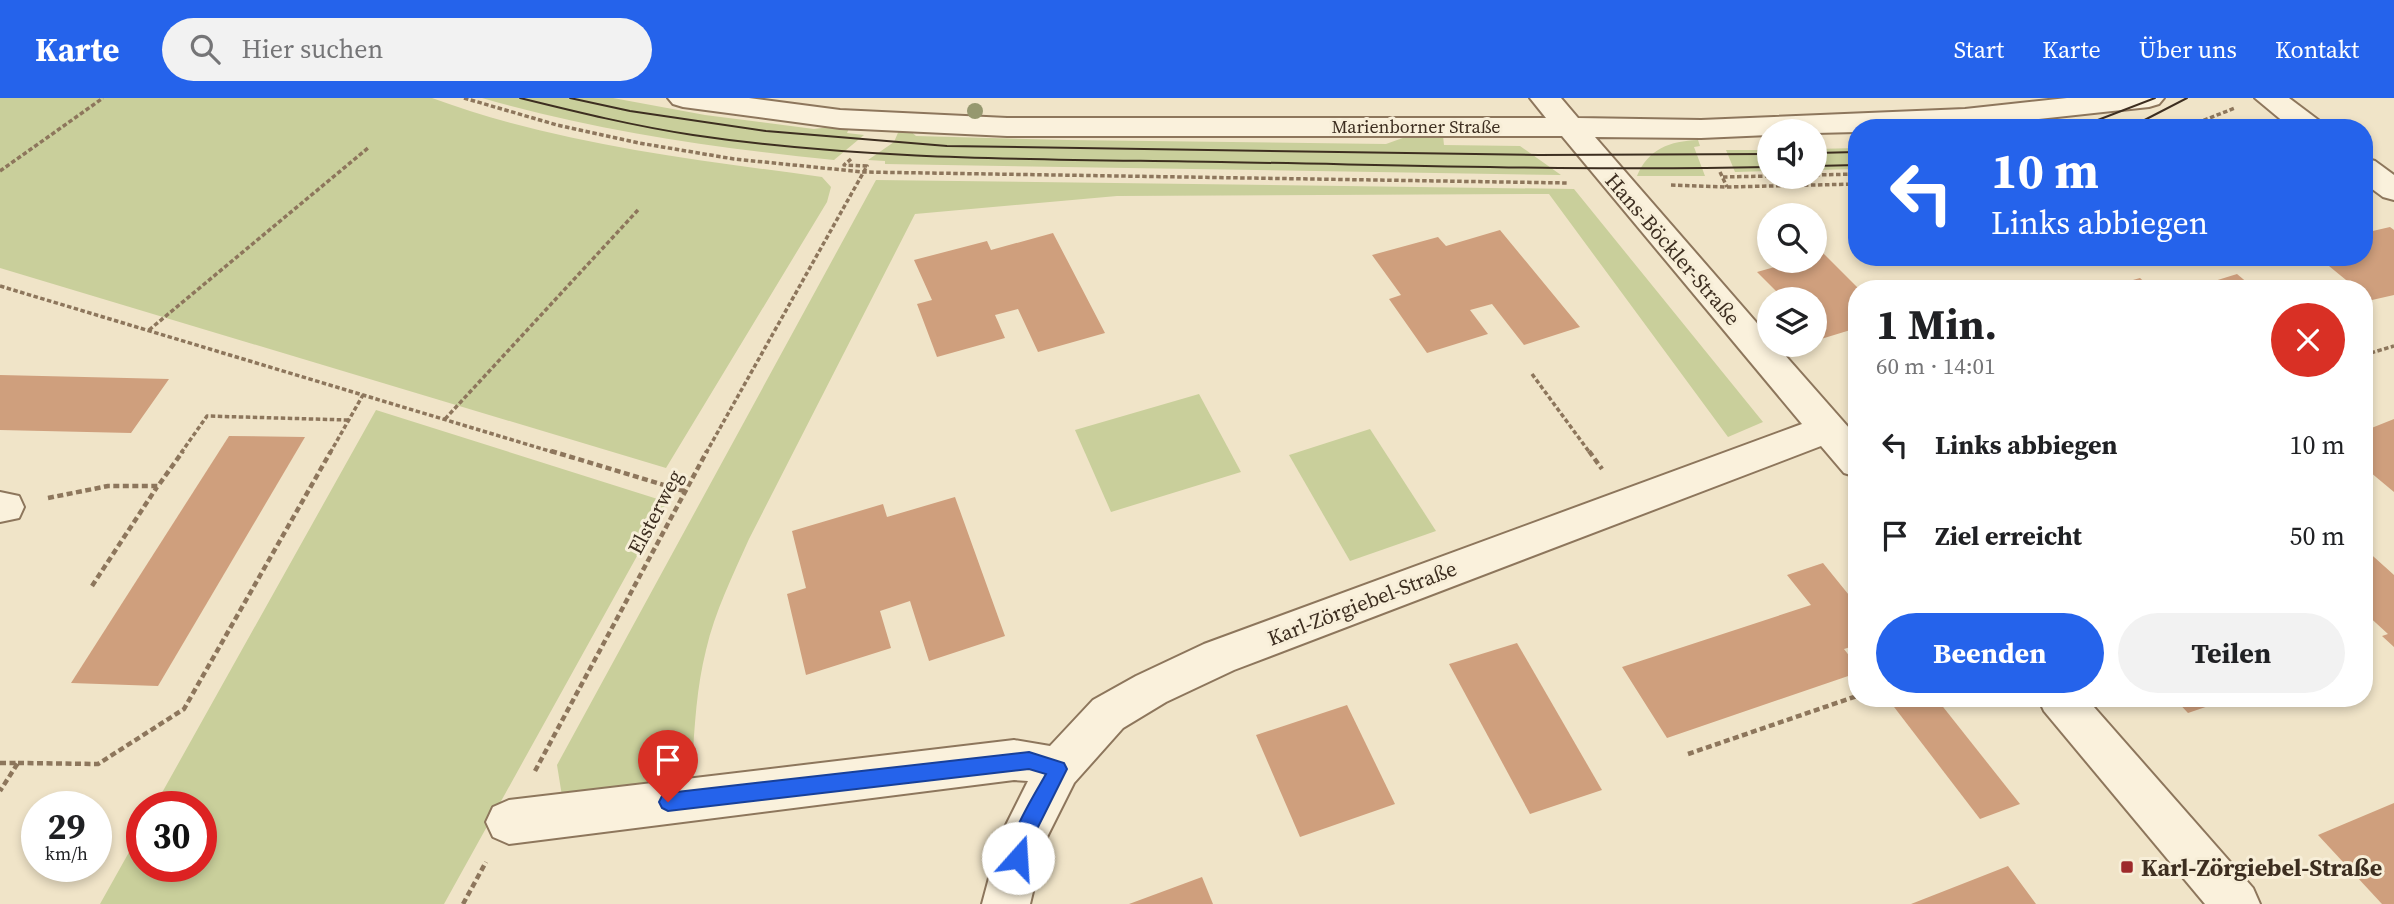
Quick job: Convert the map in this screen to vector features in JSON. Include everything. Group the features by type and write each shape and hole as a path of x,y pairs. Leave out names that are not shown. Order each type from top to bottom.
{"street":[{"name":"Marienborner Straße","path":"683,98 840,119 1006,127 1568,126 1701,129 1848,124"},
{"name":"Hans-Böckler-Straße","path":"1545,98 1848,453"},
{"name":"Marienborner Straße","path":"1930,119 2067,108 2148,98"},
{"path":"2270,98 2298,119"},
{"path":"2373,175 2394,190"},
{"name":"Karl-Zörgiebel-Straße","path":"1006,904 1023,837 1058,769 1108,714 1162,683 1219,657 1827,429"},
{"path":"2067,707 2236,904"},
{"path":"509,822 1014,760 1058,769"}],"path":[{"path":"0,171 103,98"},
{"path":"464,98 557,125 639,143 734,159 863,172 1577,183"},
{"path":"2207,119 2235,108"},
{"path":"149,330 368,148"},
{"path":"851,159 844,165 867,166 863,172"},
{"name":"Elsterweg","path":"463,904 684,491 863,172"},
{"path":"1720,172 1727,187"},
{"path":"1827,175 1848,174"},
{"path":"1723,177 1757,176"},
{"path":"1665,185 1727,187 1848,184"},
{"path":"445,419 638,210"},
{"path":"0,286 684,491"},
{"path":"2373,352 2394,346"},
{"path":"1532,374 1628,503"},
{"path":"0,762 99,764 184,709 363,395"},
{"path":"92,586 207,416 348,420"},
{"path":"3,507 108,486 158,486"},
{"path":"1688,754 1848,699"},
{"path":"0,791 18,763"}],"green space":[{"path":"0,98 432,98 527,127 625,148 822,177 831,187 827,202 666,468 0,268"},
{"path":"482,98 613,98 705,115 814,129 851,124 847,133 864,135 834,160 656,137 569,120"},
{"path":"900,128 908,129 916,136 1067,140 1386,144 1411,135 1443,136 1444,145 1520,146 1561,175 885,164 885,161 868,160 894,142"},
{"path":"1698,140 1700,146 1694,147 1705,176 1637,176 1647,159 1661,148 1678,142"},
{"path":"1848,148 1848,169 1827,170 1827,149"},
{"path":"1726,150 1757,150 1757,171 1735,172"},
{"path":"876,180 1574,189 1763,422 1728,437 1549,194 1117,196 915,214 749,539 719,607 699,683 691,785 562,796 557,765"},
{"path":"1199,394 1241,472 1111,512 1075,430"},
{"path":"376,410 667,502 444,904 100,904 126,858 126,882 217,882 217,791 163,791"},
{"path":"1370,429 1436,531 1350,561 1289,455"}],"building":[{"path":"2390,227 2394,230 2394,295 2373,300 2373,280 2346,280 2329,266 2373,266 2373,231"},
{"path":"1500,230 1580,327 1524,345 1492,304 1470,310 1488,334 1427,353 1389,299 1401,295 1372,255 1438,237 1446,246"},
{"path":"1053,233 1105,333 1038,352 1018,309 995,315 1005,338 937,357 917,304 932,300 914,260 987,241 991,250"},
{"path":"1827,257 1850,280 1848,331 1827,337 1827,287 1772,287 1758,273 1827,273"},
{"path":"2237,274 2244,280 2218,280"},
{"path":"0,375 169,379 131,433 0,430"},
{"path":"2394,419 2394,492 2373,474 2373,427"},
{"path":"229,436 305,437 158,686 71,683"},
{"path":"955,497 1005,636 929,661 910,601 880,611 891,648 806,675 787,594 806,588 792,531 883,504 887,517"},
{"path":"2373,556 2394,575 2394,647 2382,636 2388,634 2373,620"},
{"path":"1823,563 1848,594 1848,648 1844,649 1848,654 1848,676 1667,738 1622,667 1811,605 1787,575"},
{"path":"1517,643 1602,790 1530,814 1449,664"},
{"path":"1347,705 1395,804 1300,837 1256,735"},
{"path":"1894,707 1943,707 2020,804 1980,819"},
{"path":"2182,707 2206,707 2188,713"},
{"path":"2394,803 2394,904 2382,904 2318,835"},
{"path":"2008,866 2036,904 1911,904 1957,886"},
{"path":"1202,877 1213,904 1129,904"}],"tram line":[{"path":"520,98 693,135 758,144 890,154 1022,159 1495,167 1757,167"},
{"path":"570,98 630,111 766,131 947,146 1539,155 1757,154"},
{"path":"2100,119 2155,98"},
{"path":"2146,119 2187,98"},
{"path":"1827,153 1848,152"},
{"path":"1827,166 1848,165"}],"place":[{"name":"Karl-Zörgiebel-Straße","path":"2127,867"}],"route":[{"path":"668,802 1014,760 1058,769 1023,837 1018,858"}]}
